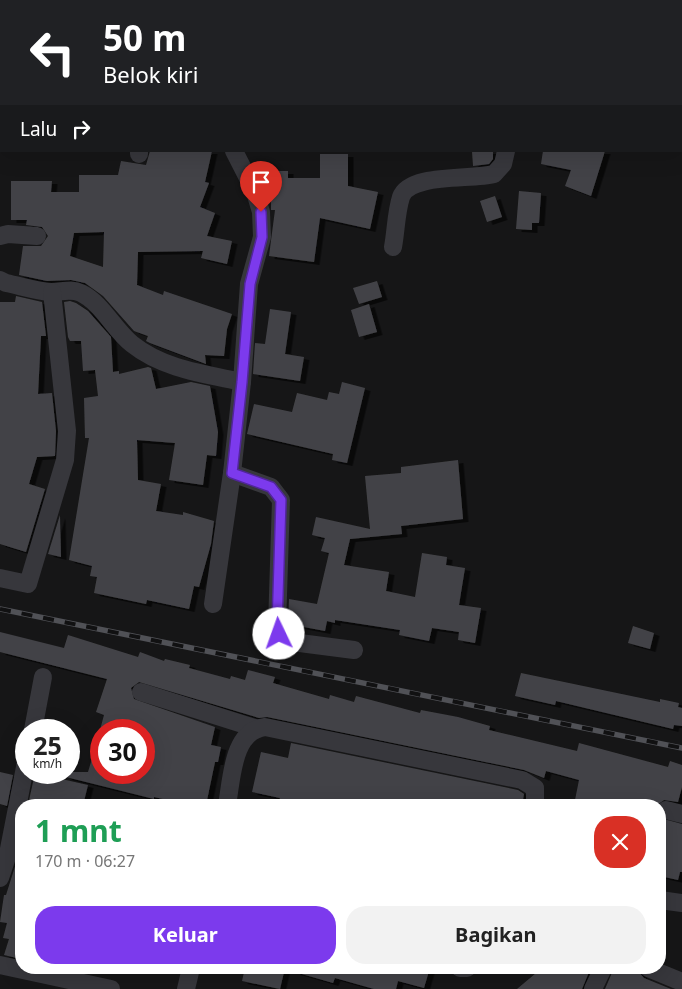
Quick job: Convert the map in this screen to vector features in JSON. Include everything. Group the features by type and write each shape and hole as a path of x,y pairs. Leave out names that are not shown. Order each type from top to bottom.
{"street":[{"path":"213,604 232,473 250,284 262,237 261,212 255,192 235,152"},
{"path":"393,247 401,197 406,188 414,183 424,181 494,174 503,164 506,152"},
{"path":"0,236 8,234 37,236"},
{"path":"0,280 6,283 52,292 68,290 81,293 91,300 131,344 152,357 189,371 242,382"},
{"path":"0,578 28,584 65,460 67,431 52,292"},
{"path":"232,473 271,487 281,500 277,627 279,634 292,642 354,650"},
{"path":"35,719 43,677"},
{"path":"142,692 255,728 274,729 522,780 534,788 535,799"},
{"path":"227,799 240,747 244,739 255,728"},
{"path":"19,799 22,784"},
{"path":"0,878 8,854 15,818"},
{"path":"666,901 682,903"},
{"path":"0,965 15,968"},
{"path":"50,974 78,979 111,989"},
{"path":"186,989 190,974"},
{"path":"593,989 600,974"},
{"path":"663,974 682,982"}],"building":[{"path":"150,152 212,152 205,182 209,183 200,207 215,213 207,236 232,241 227,264 201,258 203,251 138,252 137,285 163,295 164,291 232,314 227,329 224,356 205,355 206,364 146,341 148,336 134,331 103,296 85,283 71,280 47,281 19,275 23,246 41,246 48,236 42,227 26,225 27,220 11,220 11,181 52,181 51,192 79,192 79,175 118,175 121,161 146,165","holes":["104,232 103,267 70,256 74,233"]},
{"path":"472,152 493,152 493,159 489,164 473,166"},
{"path":"543,152 605,152 591,196 565,186 571,170 541,164"},
{"path":"320,154 348,154 348,186 378,192 370,229 320,218 314,262 269,256 275,210 271,210 271,189 266,189 266,171 288,171 288,178 320,178"},
{"path":"519,191 541,193 539,223 532,223 532,230 516,229"},
{"path":"495,196 502,217 487,222 480,201"},
{"path":"377,281 382,297 359,304 353,288"},
{"path":"16,296 42,302 46,336 41,336 38,394 52,393 56,431 55,456 37,457 29,484 45,489 26,552 0,544 0,302 15,302"},
{"path":"70,301 88,311 111,337 113,372 119,371 119,374 148,367 151,368 156,389 191,382 210,386 218,432 216,456 207,455 203,485 169,480 175,443 137,440 138,480 161,484 156,511 183,515 183,512 214,521 211,544 199,587 194,586 189,609 147,600 146,604 94,593 97,577 90,576 92,566 69,560 89,438 85,438 84,398 98,396 95,370 83,371 81,341 70,341 68,337 64,302"},
{"path":"369,304 377,332 359,337 351,310"},
{"path":"270,309 291,312 285,354 304,357 300,381 253,374 255,343 265,344"},
{"path":"342,382 365,388 347,463 332,460 333,454 247,434 254,404 292,412 297,393 327,400 329,392 339,394"},
{"path":"458,460 463,519 401,526 402,534 350,539 344,565 389,572 386,591 415,597 422,553 447,557 446,565 465,568 459,605 481,608 475,643 458,640 459,632 432,628 429,641 399,635 400,630 335,620 335,623 327,621 325,631 288,624 289,599 317,604 329,553 321,551 325,538 312,535 316,517 370,529 365,476 401,473 401,467"},
{"path":"60,515 61,557 48,554"},
{"path":"633,626 654,633 650,649 628,643"},
{"path":"0,632 64,648 68,635 138,657 140,652 164,661 165,659 190,665 189,668 230,679 231,676 245,680 248,670 275,677 273,683 329,699 330,695 354,702 356,696 420,713 421,710 458,717 490,726 489,730 577,751 579,743 668,767 670,761 682,765 682,787 678,802 666,799 575,799 579,780 546,771 544,778 524,770 267,717 259,718 139,682 131,688 134,699 215,727 211,745 221,747 218,762 215,762 207,799 163,799 154,797 154,799 94,784 155,784 155,719 103,719 104,715 96,712 107,679 0,652"},
{"path":"521,673 660,702 660,699 679,703 678,707 682,708 682,726 674,725 673,729 556,701 555,705 515,696"},
{"path":"291,743 518,790 524,794 523,799 280,799 252,792 261,752 288,758"},
{"path":"90,765 90,783 80,780 80,772 88,772"},
{"path":"0,772 13,775 7,806 0,804"},
{"path":"80,783 88,785 84,799 29,799 33,784"},
{"path":"666,820 682,824 682,872 680,872 678,880 666,877"},
{"path":"15,866 15,958 4,955 9,939 3,938 7,923 0,922 4,895 6,895"},
{"path":"244,974 284,974 280,989 242,981"},
{"path":"302,974 428,974 424,988 398,981 396,989 374,989 335,978 333,983"},
{"path":"535,974 588,974 582,989 517,989"},
{"path":"611,974 641,974 644,978 671,989 605,989"}],"railway":[{"path":"0,609 682,748"}],"route":[{"path":"261,212 262,237 250,284 232,473 271,487 281,500 277,627 279,634"}]}
